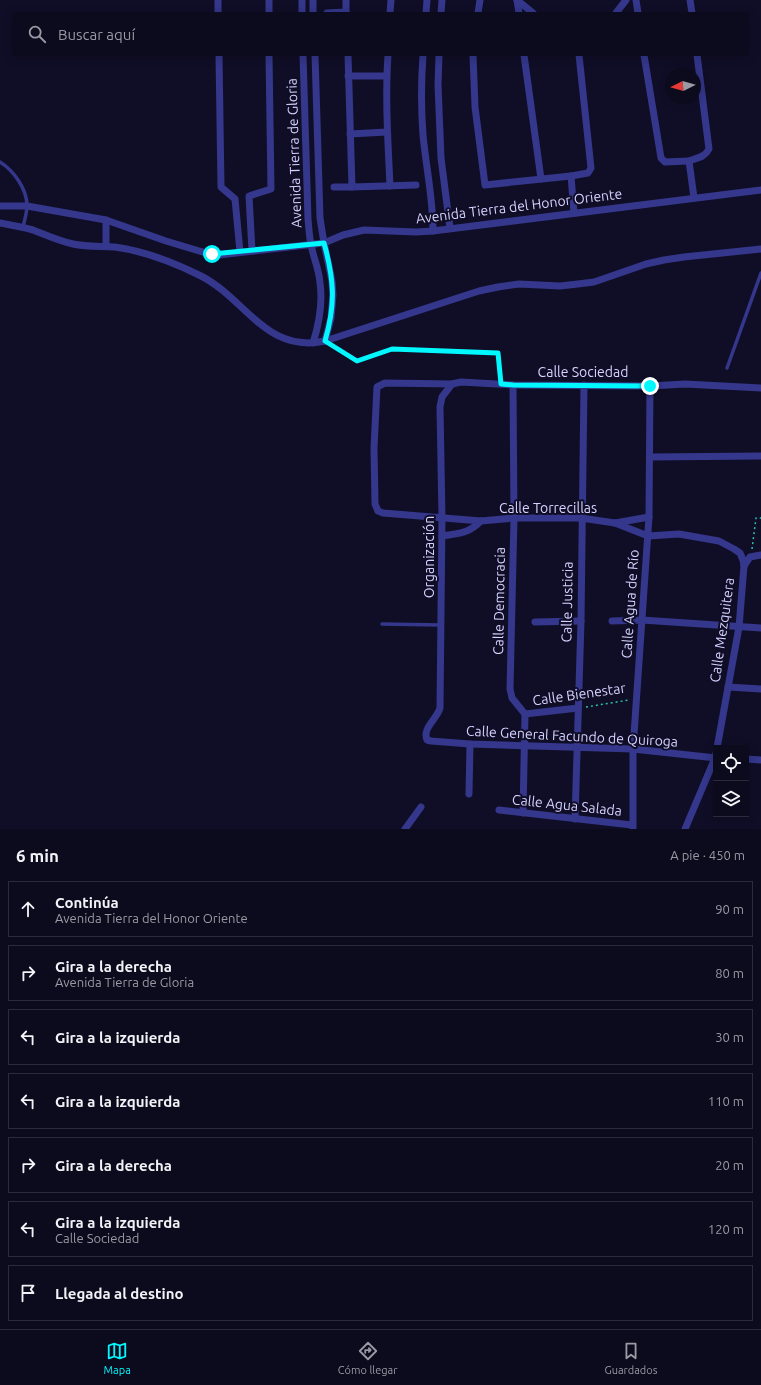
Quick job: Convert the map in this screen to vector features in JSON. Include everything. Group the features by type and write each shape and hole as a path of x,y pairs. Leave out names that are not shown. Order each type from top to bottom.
{"street":[{"path":"218,0 218,12"},
{"path":"268,0 269,12"},
{"path":"302,0 302,12"},
{"path":"313,0 313,12"},
{"path":"346,0 346,12"},
{"path":"390,12 391,0"},
{"path":"426,12 427,0"},
{"path":"441,12 442,0"},
{"path":"478,12 480,0"},
{"path":"517,0 519,12"},
{"path":"517,0 532,12"},
{"path":"617,12 626,0"},
{"path":"636,0 638,12"},
{"path":"690,0 692,12"},
{"path":"219,56 221,186 235,199 240,252"},
{"path":"252,251 249,196 270,189 269,56"},
{"name":"Avenida Tierra de Gloria","path":"303,56 308,220 311,245 317,263 321,304 313,343"},
{"name":"Avenida Tierra de Gloria","path":"315,56 320,218 330,268 333,294 331,318 325,341"},
{"path":"348,56 352,186"},
{"path":"388,56 386,76 390,186"},
{"path":"423,56 423,136 430,187 433,231"},
{"path":"439,56 438,85 441,158 450,228"},
{"path":"473,56 475,107 484,184 487,186 588,173 591,168 579,56"},
{"path":"524,56 541,179"},
{"path":"644,56 661,158 665,162 688,161 703,156 709,149 697,56"},
{"path":"348,76 386,76"},
{"path":"350,134 387,132"},
{"path":"688,161 694,198"},
{"path":"571,176 574,213"},
{"path":"334,187 416,185"},
{"name":"Avenida Tierra del Honor Oriente","path":"0,206 27,206 106,220 166,241 212,254 324,243 343,235 364,230 416,232 433,231 761,190"},
{"path":"106,220 106,246"},
{"path":"0,223 23,228 73,244 91,247 106,246 129,250 162,260 202,277 222,289 254,320 274,334 290,340 313,343 325,341 498,287 519,284 560,286 583,284 594,282 640,266 664,260 761,248"},
{"name":"Calle Sociedad","path":"378,511 375,504 374,448 377,387 385,383 452,384 461,382 513,385 650,386 685,384 761,388"},
{"name":"Organización","path":"427,740 426,731 438,716 440,708 442,518 440,407 442,397 452,384"},
{"name":"Calle Democracia","path":"513,385 514,518 510,689 513,700 525,714"},
{"name":"Calle Justicia","path":"575,819 581,621 581,518 584,385"},
{"name":"Calle Agua de Río","path":"633,827 633,749 650,517 650,386"},
{"path":"650,457 761,456"},
{"name":"Calle Torrecillas","path":"378,511 386,514 480,521 514,518 581,518 615,522 650,517"},
{"name":"Calle Torrecillas","path":"442,536 468,531 473,529 480,521"},
{"name":"Calle Torrecillas","path":"615,522 648,536 679,534 719,541 740,553 744,566"},
{"path":"752,556 761,555"},
{"name":"Calle Mezquitera","path":"718,745 739,627 744,566 752,556"},
{"path":"612,621 642,620 761,628"},
{"path":"535,622 581,621"},
{"path":"728,687 761,689"},
{"name":"Calle Bienestar","path":"525,714 578,708"},
{"path":"523,813 523,746 525,714"},
{"name":"Calle General Facundo de Quiroga","path":"427,740 470,744 633,749 713,757"},
{"path":"469,794 470,744"},
{"path":"749,759 761,760"},
{"path":"685,829 713,764"},
{"path":"405,829 421,807"},
{"name":"Calle Agua Salada","path":"499,810 575,819 598,826 633,827"}],"lane":[{"path":"0,162 16,177 25,196 27,206 23,228"},
{"path":"727,368 761,273"},
{"path":"382,624 442,625"}],"path":[{"path":"325,341 357,361 392,349 498,353 501,384"},
{"path":"752,556 756,518 761,518"},
{"name":"Calle Bienestar","path":"578,708 636,699"}],"route":[{"path":"212,254 219,255 324,243 330,268 333,294 331,318 325,341 357,361 392,349 498,353 501,384 650,386"}]}
